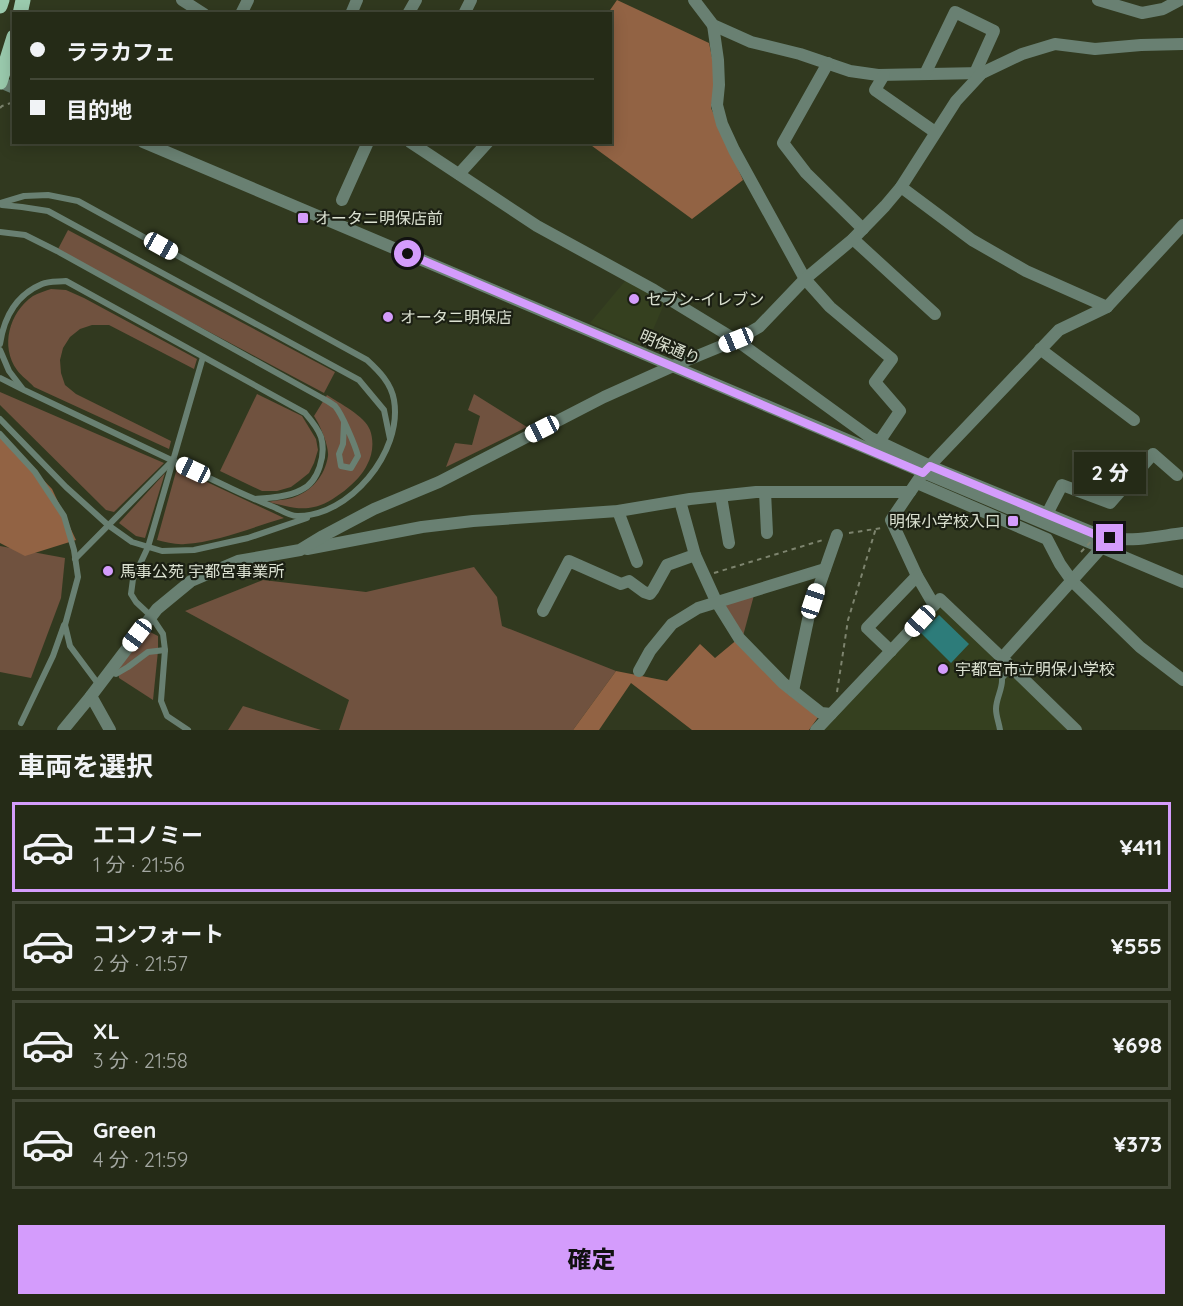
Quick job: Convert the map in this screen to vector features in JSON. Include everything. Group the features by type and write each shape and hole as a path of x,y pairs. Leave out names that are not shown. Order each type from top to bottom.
{"main road":[{"path":"0,6 2,0"},
{"path":"0,82 12,47"}],"street":[{"path":"182,0 201,12"},
{"path":"694,0 713,25 752,42 800,54 850,71 878,75 979,73 1022,54 1055,44 1095,49 1183,44"},
{"path":"1098,0 1142,13 1163,9 1180,0"},
{"path":"300,550 374,509 439,482 604,397 736,340 759,327 806,279 854,239 901,188 956,101 979,73 994,31 955,12 925,74"},
{"path":"713,25 719,85 717,105 722,124 734,150 806,279 830,307 892,359 875,382 900,411 879,442"},
{"path":"828,63 783,143 806,173 863,229"},
{"path":"884,75 875,90 935,132"},
{"name":"明保通り","path":"148,144 673,366 920,478 1106,537 1183,582"},
{"path":"342,200 367,144"},
{"path":"413,144 537,226 654,290 736,340 879,442 920,478 1047,539 1072,581 1140,647 1183,680"},
{"path":"459,174 486,144"},
{"path":"901,188 972,240 1026,271 1107,307"},
{"path":"934,605 917,576 891,520 920,478 1040,349 1059,330 1107,307 1183,225"},
{"path":"854,239 936,314"},
{"path":"1040,349 1134,420"},
{"path":"1047,514 1062,485 1110,503 1153,454 1177,475"},
{"path":"63,730 157,609 191,581 238,561 422,527 473,521 618,511 721,496 920,478 1047,514 1106,537 1123,540 1183,533"},
{"path":"765,492 768,533"},
{"path":"721,496 729,543"},
{"path":"680,501 696,558 716,601 739,638 783,683 821,713 832,713"},
{"path":"618,511 637,562"},
{"path":"793,691 809,615 837,536"},
{"path":"1002,658 1072,581 1106,537"},
{"path":"543,611 569,561 621,584 629,581 650,594 666,565 696,558"},
{"path":"639,671 650,651 672,624 698,608 825,569"},
{"path":"891,651 867,628 917,576"},
{"path":"816,730 940,599 1076,730"},
{"path":"91,696 110,730"}],"lane":[{"path":"0,204 24,196 48,195 78,201 367,360 384,376 394,399 395,422 390,443 380,464 343,502 316,515 248,538 194,550 162,551 132,542 108,525 66,487 0,419"},
{"path":"0,204 48,212 359,380 384,410 390,443"},
{"path":"0,232 24,235 33,239 336,407 344,423 354,443 358,456 351,468 341,466 339,454 344,423"},
{"path":"0,344 2,329 10,310 21,296 44,283 66,281 305,413 321,437 321,467 302,490 276,497 254,499"},
{"path":"0,350 9,371 24,390"},
{"path":"188,730 167,716 161,701 165,650 163,634 151,616 131,594 133,579 148,547 203,357"},
{"path":"0,378 254,499 294,516 316,515"},
{"path":"0,434 35,472 64,516 78,577 65,625 53,656 21,723"},
{"path":"75,559 172,460"},
{"path":"65,625 70,646 99,686"},
{"path":"109,672 116,674 148,652 165,650"},
{"path":"1000,730 996,710 1002,678 1012,667"}],"path":[{"path":"696,558 701,559 707,575 837,536 894,526"},
{"path":"832,713 848,620 876,528"},
{"path":"1082,552 1106,537"}],"shaded area":[{"path":"617,0 709,43 715,83 711,108 743,180 692,219 589,144 612,144 612,12 609,12"},
{"path":"68,230 335,372 324,393 57,251"},
{"path":"626,280 665,302 646,346 590,323"},
{"path":"51,289 66,290 84,298 197,359 194,369 109,325 92,325 80,329 70,337 63,348 60,360 65,385 76,394 171,441 169,449 34,387 17,370 12,361 8,341 13,321 18,311 33,296"},
{"path":"0,392 164,463 114,512 106,510 0,405"},
{"path":"257,394 302,416 316,439 318,450 309,473 291,487 277,491 262,491 220,471"},
{"path":"474,394 527,427 446,467 455,443 472,445 480,416 468,410"},
{"path":"327,395 351,410 363,420 370,430 372,452 367,465 352,485 321,505 303,508 268,502 289,499 305,492 324,470 328,452 324,436 314,416"},
{"path":"0,434 52,489 76,540 25,556 0,543"},
{"path":"177,468 284,518 197,543 178,544 157,540"},
{"path":"165,473 145,538 136,536 119,523"},
{"path":"0,546 65,558 61,598 31,678 0,672"},
{"path":"474,567 497,597 502,626 616,671 573,730 339,730 349,700 185,611 263,580 366,592"},
{"path":"754,595 743,636 724,610 727,603"},
{"name":"宇都宮市立明保小学校","path":"937,607 943,607 1071,730 821,730"},
{"path":"146,630 158,636 153,700 119,678 118,668"},
{"path":"739,638 821,713 809,730 692,730 631,683 599,730 573,730 616,671 667,681 700,644 715,658"},
{"path":"243,706 321,730 228,730"}],"water":[{"path":"939,615 969,644 951,663 921,633"}],"place":[{"name":"オータニ明保店前","path":"303,218"},
{"name":"セブン-イレブン","path":"634,299"},
{"name":"オータニ明保店","path":"388,317"},
{"name":"明保小学校入口","path":"1013,521"},
{"name":"馬事公苑 宇都宮事業所","path":"108,571"},
{"name":"宇都宮市立明保小学校","path":"943,669"}],"route":[{"path":"408,254 923,473 930,466 1094,534 1110,538"}]}
